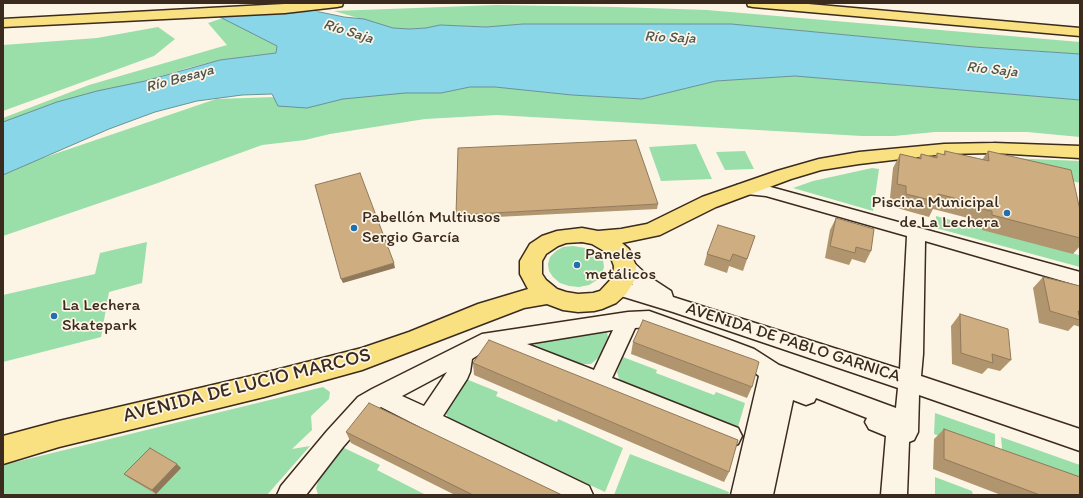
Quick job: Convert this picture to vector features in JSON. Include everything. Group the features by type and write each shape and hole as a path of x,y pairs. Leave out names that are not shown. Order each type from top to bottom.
{"main road":[{"path":"3,23 108,14 324,3"},
{"path":"3,12 108,14 285,9 337,3"},
{"path":"753,3 1080,32"},
{"path":"598,238 612,246 623,261 624,278 618,288 608,297 594,302 563,301 549,295 538,286 531,274 532,261 538,249 550,240 565,236 582,235 598,238 621,236 652,230 709,202 743,189 818,165 903,152 944,149 994,148 1080,152"},
{"path":"623,261 652,230"},
{"name":"AVENIDA DE LUCIO MARCOS","path":"487,311 516,288 532,266"},
{"name":"AVENIDA DE LUCIO MARCOS","path":"3,450 74,430 264,385 362,359 418,339 487,311 523,299 549,295"}],"street":[{"path":"743,189 767,192 1080,279"},
{"name":"AVENIDA DE PABLO GARNICA","path":"903,495 909,382 912,354 916,233"},
{"name":"AVENIDA DE PABLO GARNICA","path":"623,261 641,281 676,305"},
{"name":"AVENIDA DE PABLO GARNICA","path":"618,288 676,305 1080,440"},
{"name":"AVENIDA DE PABLO GARNICA","path":"294,494 335,439 366,404 482,342 628,320 649,319 715,342 747,355 771,372 907,422"},
{"path":"599,382 628,320"},
{"path":"496,339 730,436"},
{"path":"428,420 459,372 462,354"},
{"name":"AVENIDA DE PABLO GARNICA","path":"744,495 771,372"},
{"path":"760,495 784,390 786,389 894,428 898,433 894,495"},
{"path":"380,396 580,495"}],"green space":[{"path":"496,5 707,10 1080,42 1080,54 974,47 731,24 523,24 486,27 440,25 410,29 393,28 334,11"},
{"path":"223,18 277,46 276,53 220,60 188,68 3,129 3,118 89,85 227,45 208,23"},
{"path":"158,27 175,39 154,56 3,111 3,45 97,38"},
{"path":"795,76 1080,100 1080,137 1027,132 935,132 894,136 862,136 497,115 425,119 330,134 305,140 262,145 155,184 3,236 3,175 31,162 216,99 424,92 441,93 470,87 495,87 572,95 642,99 716,81"},
{"path":"696,144 712,179 661,181 649,147"},
{"path":"745,151 754,169 725,170 716,152"},
{"path":"1008,158 1080,161 1080,183 989,161 942,160"},
{"path":"872,168 879,169 873,211 793,188 813,181"},
{"path":"936,216 1079,255 1080,267 936,228"},
{"name":"La Lechera Skatepark","path":"147,242 142,283 109,292 101,337 3,362 3,295 95,274 100,253"},
{"path":"573,246 591,249 603,260 604,267 602,274 597,280 589,285 579,287 560,283 549,271 548,264 550,257 563,247"},
{"path":"605,331 607,332 608,337 598,358 591,364 580,364 535,345 536,341"},
{"path":"623,357 657,370 656,373 714,395 716,392 745,403 738,427 622,381 619,379 617,372"},
{"path":"466,379 498,392 496,396 557,422 558,419 623,448 605,492 450,420 446,414 446,411"},
{"path":"323,387 330,392 329,399 311,416 312,430 292,449 310,446 267,495 3,495 3,465"},
{"path":"935,413 995,434 995,456 934,434"},
{"path":"1001,437 1080,465 1080,487 1003,459"},
{"path":"342,447 380,465 377,470 426,495 318,495 316,488 319,479"},
{"path":"630,454 729,492 728,495 614,495"},
{"path":"935,477 972,491 973,495 935,495"}],"water":[{"path":"310,10 344,17 364,19 393,28 410,29 440,25 486,27 523,24 731,24 974,47 1080,54 1080,100 795,76 716,81 642,99 572,95 495,87 470,87 441,93 405,93 343,99 307,108 278,106 272,94 242,95 197,101 155,112 109,129 3,175 3,122 57,102 97,91 145,81 220,60 276,53 277,46 216,15"}],"pier":[{"path":"198,3 294,3 323,11 215,17"}],"building":[{"path":"636,140 658,204 456,215 458,148"},
{"name":"Piscina Municipal de La Lechera","path":"945,151 989,161 988,151 1071,170 1080,210 1080,238 992,215 992,211 982,209 982,205 938,194 938,202 906,194 906,186 897,184 900,154 921,159 921,154 937,158 937,153 945,155"},
{"name":"Pabellón Multiusos Sergio García","path":"360,173 394,263 341,279 315,185"},
{"path":"836,218 874,229 871,251 856,247 855,253 830,246"},
{"path":"718,225 755,236 747,259 733,254 730,261 707,254"},
{"path":"1043,277 1080,286 1080,312 1078,311 1080,320 1050,311"},
{"path":"960,314 1008,329 1011,360 992,354 993,363 961,353"},
{"path":"643,320 759,362 752,387 633,342"},
{"path":"489,340 738,440 729,472 473,363"},
{"path":"369,403 562,495 473,495 346,432"},
{"path":"944,429 1080,477 1080,495 1040,495 944,459"},
{"path":"150,448 177,464 152,490 124,474"}],"place":[{"name":"Piscina Municipal de La Lechera","path":"1007,213"},
{"name":"Pabellón Multiusos Sergio García","path":"354,228"},
{"name":"Paneles metálicos","path":"577,265"},
{"name":"La Lechera Skatepark","path":"54,316"}],"water label":[{"name":"Río Saja","path":"348,32"},
{"name":"Río Saja","path":"670,38"},
{"name":"Río Saja","path":"992,70"},
{"name":"Río Besaya","path":"180,79"}]}
